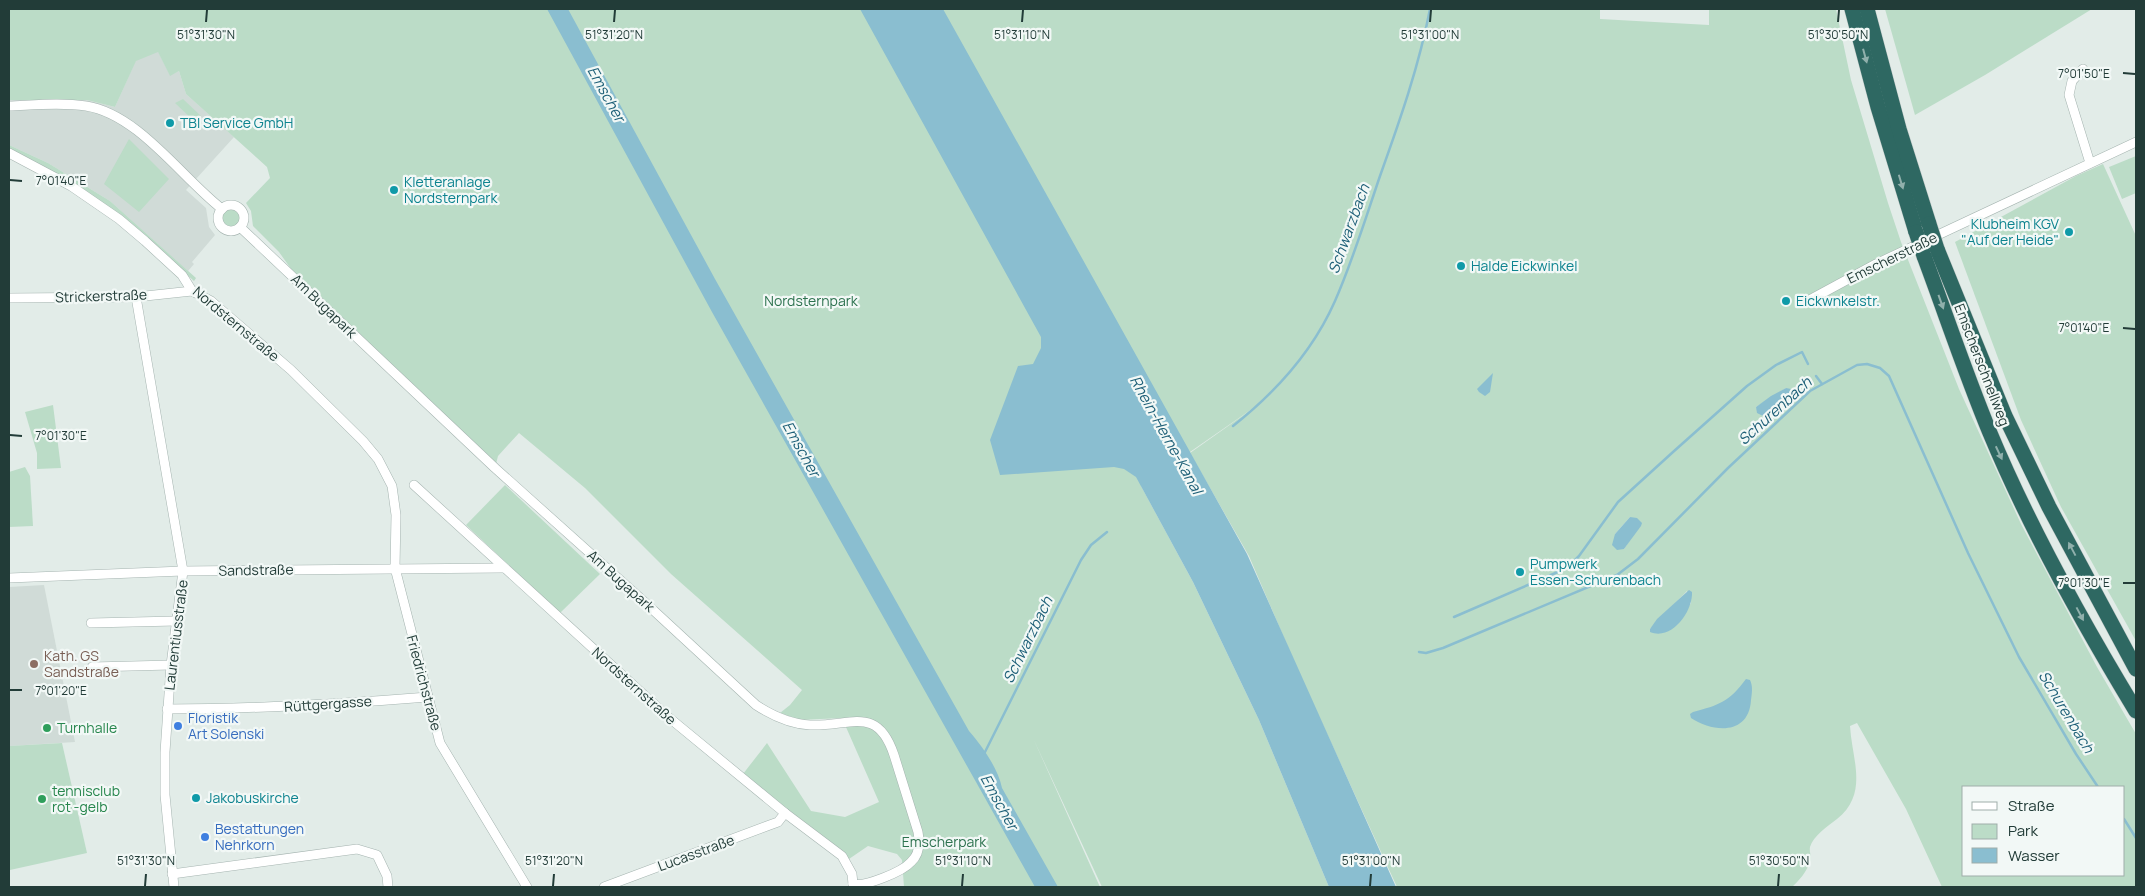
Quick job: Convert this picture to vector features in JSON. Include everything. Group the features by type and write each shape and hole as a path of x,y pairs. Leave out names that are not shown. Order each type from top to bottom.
{"highway":[{"name":"Emscherschnellweg","path":"1852,9 1884,102 1892,132 1990,433 2030,518 2083,620 2136,711"},
{"name":"Emscherschnellweg","path":"1867,9 1884,102"},
{"name":"Emscherschnellweg","path":"1931,252 2005,416 2049,507 2136,669"}],"street":[{"path":"2083,69 2072,81 2068,95 2090,163"},
{"path":"9,106 86,106 117,117 136,130 222,209"},
{"name":"Emscherstraße","path":"1804,303 1876,264 2136,142"},
{"name":"Nordsternstraße","path":"9,153 71,186 119,219 182,275 192,291 211,301 291,370 363,441 378,459"},
{"path":"233,205 241,210 244,219 240,227 230,230 222,226 218,216 222,209 233,205"},
{"name":"Am Bugapark","path":"240,227 495,468 756,705 771,714 795,723 822,725 862,722 882,730 890,743 894,755 918,832 919,846 915,857 907,866 879,879 851,886"},
{"name":"Strickerstraße","path":"9,298 136,297 192,291"},
{"name":"Laurentiusstraße","path":"136,297 183,571 171,665 165,795 174,887"},
{"name":"Friedrichstraße","path":"378,459 392,486 394,498 394,568 440,743 527,887"},
{"name":"Nordsternstraße","path":"414,485 667,716 785,813 842,856 852,874 851,886"},
{"name":"Sandstraße","path":"9,578 183,571 503,568"},
{"path":"91,623 176,621"},
{"path":"92,667 171,665"},
{"name":"Rüttgergasse","path":"168,709 324,705 428,697"},
{"name":"Lucasstraße","path":"604,887 778,822 785,813"},
{"path":"172,874 357,849 377,855 386,876 388,887"}],"shaded area":[{"path":"158,51 170,75 179,71 186,94 234,137 186,190 206,208 209,227 215,235 192,262 194,264 188,271 110,201 48,163 9,145 9,100 87,100 115,107 136,60"},
{"name":"Kath. GS Sandstraße","path":"44,585 75,742 9,746 9,587"}],"green space":[{"path":"9,9 1600,9 1600,19 1709,25 1709,9 1836,9 1851,80 1888,203 1901,242 1959,389 2021,524 2097,667 2136,734 2136,887 1942,887 1906,809 1857,723 1850,726 1856,776 1853,798 1847,809 1814,839 1810,847 1811,858 1809,865 1792,887 1397,887 1297,668 1249,556 1190,453 1275,393 1141,486 1193,582 1259,720 1329,887 1102,887 1033,738 1100,887 904,887 902,860 897,854 868,846 849,859 743,774 767,743 811,811 845,817 879,802 842,718 800,720 780,713 790,705 802,690 671,574 585,488 519,433 498,456 495,468 304,287 279,252 253,226 251,211 246,203 270,178 267,167 186,94 179,71 170,76 158,52 136,61 115,107 87,100 9,100","holes":["1786,388 1790,393 1763,416 1756,407","1630,517 1641,523 1624,549 1615,534","1687,591 1691,603 1677,625 1650,629"]},
{"path":"1885,9 2092,9 1985,75 1915,115"},
{"path":"183,99 201,116 195,122 175,103"},
{"path":"129,139 169,179 139,212 104,184"},
{"path":"9,145 48,163 110,201 196,278 194,281 141,233 49,170 9,149"},
{"path":"2136,156 2136,193 2122,199 2109,167"},
{"path":"2103,164 2136,236 2136,641 2061,507 2021,420 1955,242 2076,176"},
{"path":"230,207 237,210 240,217 237,224 230,227 223,224 220,217 223,210"},
{"path":"53,405 61,468 37,469 37,453 25,412"},
{"path":"25,467 30,476 33,526 9,527 9,472"},
{"path":"505,485 600,574 560,613 466,525"},
{"name":"tennisclub rot -gelb","path":"62,743 87,853 10,870 9,746"}],"water":[{"name":"Emscher","path":"547,9 568,9 715,279 969,731 993,765 1002,788 1058,887 1035,887 712,312"},
{"name":"Rhein-Herne-Kanal","path":"860,9 943,9 1247,554 1396,887 1329,887 1259,720 1193,582 1136,477 1124,469 1114,467 1000,475 990,440 1018,366 1033,364 1041,348 1041,337"},
{"path":"1493,373 1490,392 1485,396 1477,389"},
{"path":"1786,388 1791,389 1787,397 1763,416 1757,413 1756,407"},
{"path":"1630,517 1637,518 1642,523 1641,526 1624,549 1617,550 1612,545 1615,534"},
{"path":"1689,590 1692,592 1689,608 1680,622 1666,632 1658,634 1650,632 1657,619"},
{"path":"1746,679 1750,680 1752,685 1749,711 1744,720 1737,725 1729,728 1720,728 1700,723 1691,718 1690,714 1693,712 1717,705 1729,698"}],"waterway":[{"name":"Schwarzbach","path":"1233,426 1264,399 1292,370 1316,337 1335,301 1342,286 1402,114 1415,72 1430,9"},
{"path":"1454,617 1567,568 1579,556 1618,502 1747,386 1776,365 1802,352 1808,364"},
{"name":"Schurenbach","path":"1419,652 1426,653 1443,648 1617,575 1638,559 1728,468 1810,391 1857,365 1867,364 1880,368 1889,376 1968,553 2019,657 2076,754 2097,786"},
{"path":"1816,376 1822,384"},
{"name":"Schwarzbach","path":"984,754 1081,560 1091,545 1107,532"},
{"name":"Schurenbach","path":"2125,821 2136,838"}],"place":[{"name":"TBI Service GmbH","path":"170,123"},
{"name":"Kletteranlage Nordsternpark","path":"394,190"},
{"name":"Klubheim KGV \"Auf der Heide\"","path":"2069,232"},
{"name":"Halde Eickwinkel","path":"1461,266"},
{"name":"Eickwnkelstr.","path":"1786,301"},
{"name":"Pumpwerk Essen-Schurenbach","path":"1520,572"},
{"name":"Kath. GS Sandstraße","path":"34,664"},
{"name":"Floristik Art Solenski","path":"178,726"},
{"name":"Turnhalle","path":"47,728"},
{"name":"Jakobuskirche","path":"196,798"},
{"name":"tennisclub rot -gelb","path":"42,799"},
{"name":"Bestattungen Nehrkorn","path":"205,837"}],"park label":[{"name":"Nordsternpark","path":"811,301"},
{"name":"Emscherpark","path":"944,842"}]}
